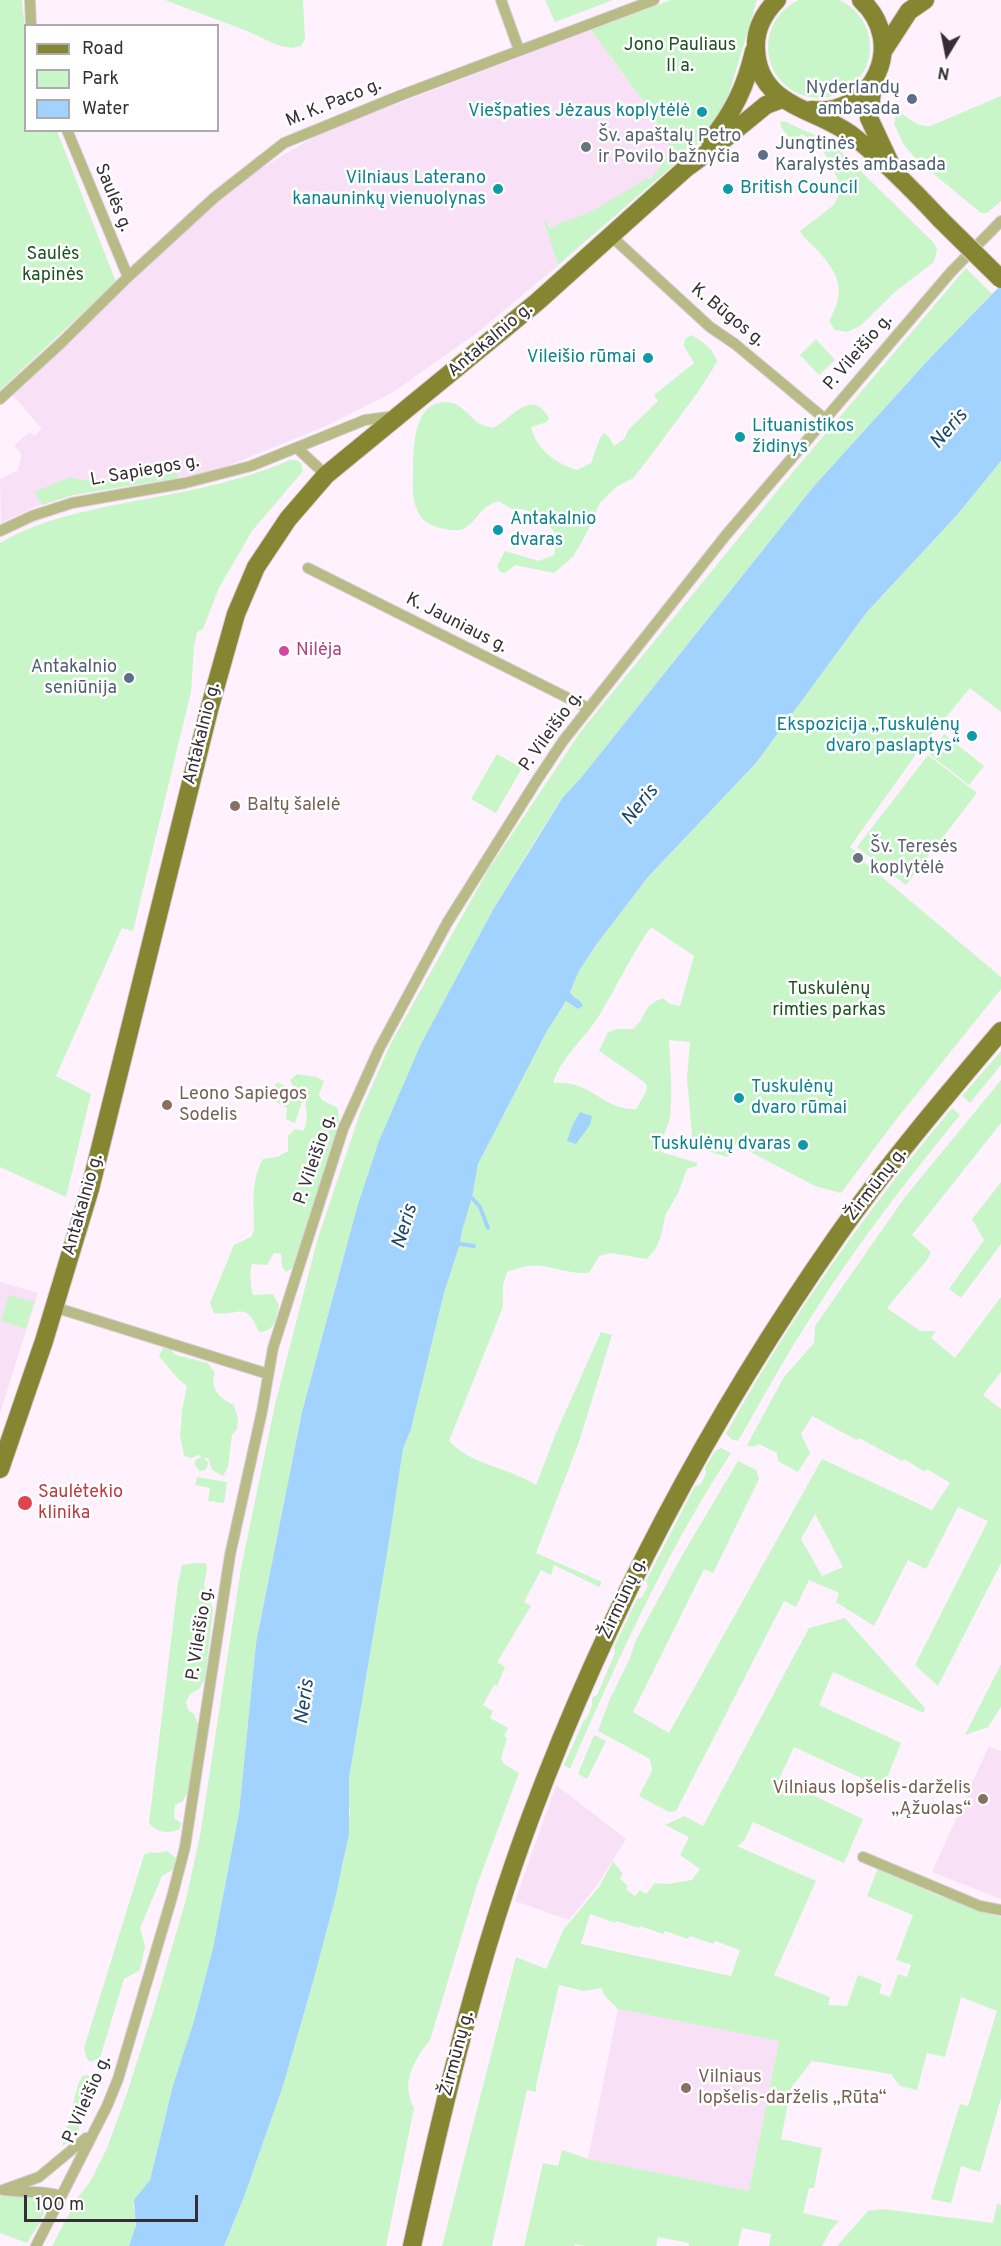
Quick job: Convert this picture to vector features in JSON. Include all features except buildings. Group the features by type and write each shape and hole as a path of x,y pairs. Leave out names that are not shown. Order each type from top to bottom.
{"main road":[{"path":"806,110 831,110 843,107 864,93 873,82 883,51 880,27 874,15 861,0"},
{"path":"883,51 909,11 925,0"},
{"name":"Antakalnio g.","path":"685,169 731,113 744,87 758,32 770,5"},
{"path":"756,44 756,55 763,77 782,99 844,130 893,170 1001,279"},
{"path":"873,82 869,118 893,170"},
{"name":"Antakalnio g.","path":"0,1469 54,1307 90,1189 231,629 245,590 262,555 288,519 326,475 537,302 685,169 766,105 782,99"},
{"name":"Žirmūnų g.","path":"412,2246 455,2065 489,1941 517,1854 571,1715 644,1556 710,1434 777,1325 831,1245 858,1207 1001,1031"}],"street":[{"path":"30,0 31,24"},
{"path":"501,0 519,50"},
{"name":"M. K. Paco g.","path":"0,399 62,343 128,277 215,196 284,143 323,125 654,0"},
{"name":"Saulės g.","path":"68,132 128,277"},
{"name":"P. Vileišio g.","path":"36,2246 57,2194 107,2106 124,2060 185,1847 230,1555 262,1411 273,1348 343,1129 379,1049 447,923 548,763 588,708 722,541 825,419 951,272 1001,221"},
{"name":"K. Būgos g.","path":"611,236 710,327 735,344 825,419"},
{"name":"L. Sapiegos g.","path":"0,531 32,516 72,502 204,479 251,466 365,420 399,415"},
{"path":"297,448 326,475"},
{"name":"K. Jauniaus g.","path":"308,568 588,708"},
{"path":"54,1307 268,1374"},
{"path":"863,1857 980,1906 1001,1910"},
{"path":"2,2190 39,2177 93,2132"},
{"path":"39,2177 57,2194"},
{"path":"2,2190 57,2194"}],"shaded area":[{"path":"591,30 649,109 668,142 668,155 651,179 602,206 559,223 556,227 552,228 544,222 558,265 478,332 395,391 326,426 215,471 73,495 35,507 1,523 0,479 18,470 22,455 14,445 30,432 34,436 42,429 12,394 222,198 258,170 321,133"},
{"path":"0,1282 38,1293 0,1413"},
{"name":"Vilniaus lopšelis-darželis „Ąžuolas“","path":"989,1746 1001,1751 1001,1899 932,1872"},
{"path":"556,1785 626,1839 596,1887 569,1920 515,1901"},
{"name":"Vilniaus lopšelis-darželis „Rūta“","path":"618,2009 779,2041 749,2191 588,2159"}],"green space":[{"path":"803,-1 835,-1 847,5 861,19 869,37 869,57 861,75 847,89 829,97 809,97 791,89 777,75 769,57 769,37 777,19 783,11"},
{"name":"Saulės kapinės","path":"0,0 22,0 24,24 24,132 57,132 116,282 0,390"},
{"path":"165,0 303,0 305,39 301,46 291,48 277,45 247,31"},
{"path":"545,0 613,0 555,22"},
{"name":"Jono Pauliaus II a.","path":"671,0 757,0 725,107 713,128 699,143 558,265 544,222 547,221 548,226 552,228 556,227 559,223 605,204 647,178 651,179 668,155 668,142 649,109 591,30"},
{"path":"1001,96 1001,201 987,213 981,213 918,161 904,145 894,124 896,116 900,113 918,124 930,126"},
{"path":"784,121 832,143 934,243 937,250 934,262 896,291 860,326 847,332 835,330 829,321 839,293 836,277 817,249 800,231 834,205 842,188 822,148 802,134 793,142 781,127 780,122"},
{"path":"966,268 992,294 930,358 814,486 580,779 563,797 494,908 463,967 356,1211 302,1412 256,1643 239,1813 213,1948 194,2021 173,2085 150,2180 133,2205 136,2226 133,2236 129,2246 52,2246 78,2197 90,2182 107,2148 153,2012 185,1903 200,1836 241,1568 276,1400 317,1241 360,1113 390,1045 488,870 581,731 782,485"},
{"path":"691,335 711,350 717,362 698,392 633,478 616,487 600,503 573,557 554,573 515,565 505,573 500,572 497,566 505,551 539,561 554,555 557,535 539,514 512,509 498,501 486,508 464,529 449,530 428,523 417,511 413,484 413,454 418,425 428,409 446,402 456,404 480,424 493,428 522,408 535,405 542,409 549,418 547,422 531,427 542,449 561,464 577,470 591,463 604,433 614,446 624,439 629,429 658,401 654,395 694,363 684,346 685,339"},
{"path":"816,339 835,360 819,375 800,355"},
{"path":"290,460 301,463 303,471 252,531 219,588 203,629 197,632 191,692 133,931 122,928 56,1076 91,1094 66,1197 0,1167 0,543 31,528 64,517 212,486"},
{"name":"Tuskulėnų rimties parkas","path":"1001,461 1001,712 970,688 919,750 850,847 866,859 864,862 1001,977 1001,989 895,1121 841,1193 815,1186 735,1144 728,1157 693,1147 687,1078 690,1042 669,1040 671,1107 669,1121 661,1142 661,1152 697,1163 697,1166 687,1169 678,1193 665,1216 656,1248 647,1259 611,1253 599,1256 589,1273 537,1266 507,1272 503,1285 503,1307 449,1441 469,1456 536,1485 556,1433 601,1332 612,1335 579,1442 536,1553 602,1582 599,1587 554,1565 551,1575 541,1570 524,1602 531,1606 497,1662 505,1667 497,1686 494,1685 483,1705 493,1711 490,1718 508,1728 504,1736 507,1738 501,1758 504,1764 519,1773 477,1885 430,2040 411,2072 408,2090 414,2108 386,2246 224,2246 244,2197 283,2086 313,1982 344,1860 350,1812 349,1778 403,1449 411,1429 444,1293 460,1244 478,1164 547,1031 566,1001 578,1009 580,1001 572,998 570,992 579,971 596,945 648,877 756,763 867,612 957,515","holes":["651,927 694,956 680,1006 670,1004 663,998 656,1001 651,1004 633,1029 617,1029 608,1032 599,1051 647,1085 646,1092 636,1109 614,1105 577,1086 553,1083 566,1058 597,1019"]},
{"path":"177,473 178,478 73,495 42,505 34,492 70,477 81,480 119,479"},
{"path":"944,734 984,766 969,785 929,754"},
{"path":"497,754 522,768 496,813 471,799"},
{"path":"928,755 977,793 906,885 857,847"},
{"path":"1001,1051 1001,1065 970,1103 962,1096"},
{"path":"297,1074 316,1077 324,1081 319,1094 322,1100 338,1108 339,1122 294,1267 286,1272 282,1267 281,1254 274,1253 267,1265 252,1264 250,1275 253,1295 273,1294 279,1305 272,1327 259,1332 250,1316 245,1313 214,1313 210,1303 234,1245 251,1237 254,1230 254,1185 263,1159 277,1157 288,1151 288,1136 295,1129 303,1131 305,1127 307,1118 305,1095 295,1090 290,1080"},
{"path":"1001,1080 1001,1123 912,1235 931,1252 887,1308 920,1331 936,1331 931,1338 955,1358 1001,1297 1001,1372 983,1395 1001,1409 1001,1563 938,1686 915,1665 988,1521 958,1507 926,1569 908,1560 874,1626 836,1602 839,1593 809,1580 796,1607 784,1601 676,1811 669,1812 639,1796 652,1771 650,1759 598,1731 635,1642 680,1559 738,1461 756,1470 759,1479 713,1573 704,1569 633,1712 669,1733 822,1459 932,1510 950,1483 927,1469 925,1472 904,1459 902,1461 859,1438 857,1440 812,1416 801,1434 810,1453 798,1472 778,1461 777,1453 759,1444 752,1447 747,1445 784,1377 814,1343 815,1326 905,1197","holes":["815,1514 843,1567 822,1576 801,1539"]},
{"path":"277,1082 304,1096 295,1123 286,1119 287,1108 268,1098"},
{"path":"952,1108 960,1115 847,1262 793,1345 738,1441 731,1439 726,1434 776,1348 803,1307 860,1225"},
{"path":"1001,1182 1001,1244 961,1298 949,1289 984,1240 972,1219"},
{"path":"9,1295 34,1302 26,1329 1,1321"},
{"path":"163,1348 170,1349 176,1355 208,1363 215,1373 213,1384 217,1393 234,1405 238,1419 237,1429 232,1435 228,1467 223,1476 212,1470 208,1458 204,1458 208,1462 207,1467 200,1471 194,1464 202,1456 191,1458 184,1456 180,1435 187,1386 159,1356"},
{"path":"721,1448 731,1453 664,1568 606,1687 570,1769 564,1765 584,1720 587,1718 592,1698 597,1695 615,1653 614,1647 637,1599 642,1597 648,1586 646,1581 695,1486 700,1485 706,1474 705,1468 715,1451"},
{"path":"197,1477 227,1482 224,1503 208,1501 210,1488 195,1485"},
{"path":"206,1563 204,1586 213,1609 205,1679 199,1689 190,1694 186,1702 188,1710 194,1714 199,1726 189,1791 182,1802 175,1805 174,1818 181,1823 180,1829 163,1832 149,1823 178,1583 182,1565"},
{"path":"845,1618 925,1708 924,1713 833,1672 819,1705 901,1743 883,1788 794,1747 779,1779 863,1819 844,1863 753,1822 744,1841 737,1846 816,1881 774,1975 830,1997 828,2005 847,2006 858,1975 882,1984 879,1993 890,1997 898,1974 907,1977 911,1965 896,1960 913,1915 867,1896 878,1868 937,1895 1001,1917 1001,2098 980,2172 961,2166 951,2203 931,2199 960,2104 968,2106 997,2011 961,1997 945,2057 927,2053 917,2090 900,2086 891,2074 812,2061 791,2088 781,2139 822,2148 814,2188 809,2188 803,2213 839,2221 822,2246 769,2246 771,2234 742,2228 738,2246 689,2246 689,2243 658,2237 656,2246 575,2244 574,2246 524,2246 543,2163 558,2166 562,2150 588,2159 749,2191 779,2041 618,2009 604,1995 602,1988 583,1991 559,1985 536,2092 527,2090 492,2246 442,2246 516,1957 546,1969 564,1929 599,1887 613,1861 623,1874 620,1879 628,1886 626,1889 635,1896 640,1890 646,1894 655,1883 667,1884 692,1880 700,1869 680,1855 689,1837 665,1825 684,1816 703,1826 809,1628","holes":["590,1914 615,1923 616,1921 639,1928 640,1926 663,1934 665,1931 688,1939 690,1936 713,1944 715,1941 740,1950 731,1976 581,1944"]},
{"path":"1001,1664 1001,1707 988,1727 965,1735"},
{"path":"594,1735 606,1741 587,1779 578,1774"},
{"path":"167,1851 176,1858 174,1869 162,1876 140,1928 145,1947 140,1970 124,1979 100,2058 90,2062 84,2048 144,1855 150,1852"},
{"path":"86,2075 100,2078 102,2083 79,2123 79,2130 62,2147 78,2084"},
{"path":"0,2196 38,2196 42,2201 44,2213 42,2219 27,2243 0,2233"},
{"path":"997,2204 1001,2205 1001,2246 837,2246 868,2211 883,2209 993,2223"}],"water":[{"name":"Neris","path":"1001,285 1001,461 957,515 867,612 756,763 648,877 596,945 579,971 570,992 583,1006 578,1009 566,1001 547,1031 478,1164 460,1244 444,1293 411,1429 403,1449 349,1778 349,1834 336,1895 283,2086 244,2197 224,2246 129,2246 136,2225 134,2200 150,2180 173,2085 194,2021 213,1948 239,1813 256,1643 302,1412 356,1211 379,1141 421,1044 494,908 563,797 580,779 814,486 930,358"},
{"path":"580,1112 592,1116 590,1125 576,1144 567,1141"}],"waterway":[{"path":"472,1198 480,1207 488,1228"},
{"path":"460,1244 474,1246"}],"place":[{"name":"Nyderlandų ambasada","path":"912,99"},
{"name":"Viešpaties Jėzaus koplytėlė","path":"702,112"},
{"name":"Šv. apaštalų Petro ir Povilo bažnyčia","path":"586,147"},
{"name":"Jungtinės Karalystės ambasada","path":"763,155"},
{"name":"Vilniaus Laterano kanauninkų vienuolynas","path":"498,189"},
{"name":"British Council","path":"728,189"},
{"name":"Vileišio rūmai","path":"648,358"},
{"name":"Lituanistikos židinys","path":"740,437"},
{"name":"Antakalnio dvaras","path":"498,530"},
{"name":"Nilėja","path":"284,651"},
{"name":"Antakalnio seniūnija","path":"129,678"},
{"name":"Ekspozicija „Tuskulėnų dvaro paslaptys“","path":"972,736"},
{"name":"Baltų šalelė","path":"235,806"},
{"name":"Šv. Teresės koplytėlė","path":"858,858"},
{"name":"Tuskulėnų dvaro rūmai","path":"739,1098"},
{"name":"Leono Sapiegos Sodelis","path":"167,1105"},
{"name":"Tuskulėnų dvaras","path":"803,1145"},
{"name":"Saulėtekio klinika","path":"25,1503"},
{"name":"Vilniaus lopšelis-darželis „Ąžuolas“","path":"983,1799"},
{"name":"Vilniaus lopšelis-darželis „Rūta“","path":"686,2088"}]}
